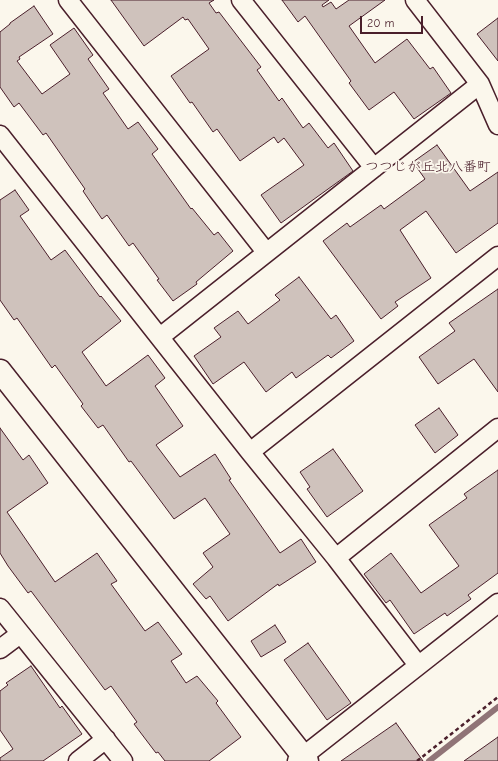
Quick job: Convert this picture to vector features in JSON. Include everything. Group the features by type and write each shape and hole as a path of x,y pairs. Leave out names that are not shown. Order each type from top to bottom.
{"street":[{"path":"68,0 266,252"},
{"path":"242,0 374,168"},
{"path":"415,0 480,84 498,125"},
{"path":"160,338 266,252 480,84"},
{"path":"0,135 250,452 336,558 418,665"},
{"path":"250,452 498,256"},
{"path":"0,371 302,759 418,665 498,603"},
{"path":"336,558 498,428"},
{"path":"0,608 123,761"},
{"path":"0,649 20,634"},
{"path":"78,761 106,739"}],"path":[{"path":"417,761 498,697"}],"building":[{"path":"111,0 214,0 209,3 216,13 219,12 261,67 257,70 279,101 282,98 303,128 309,123 328,148 334,143 353,171 281,223 261,195 304,165 284,138 278,143 274,137 240,161 217,129 213,132 171,76 209,49 188,19 185,20 183,17 144,46"},
{"path":"282,0 329,0 322,5 323,7 331,2 336,9 349,0 385,0 349,26 375,63 407,39 430,69 433,67 451,93 414,119 394,92 369,110 349,83 351,81 305,16 298,22"},
{"path":"34,6 53,34 19,57 20,59 17,61 42,94 70,74 50,45 74,28 93,55 88,59 109,89 103,93 128,129 138,122 158,149 152,154 191,209 192,208 214,235 218,232 233,251 196,282 197,284 173,301 157,280 159,279 133,243 129,246 107,215 102,219 83,191 85,189 46,133 43,135 19,103 14,107 0,87 0,32"},
{"path":"498,18 498,61 477,34"},
{"path":"437,145 470,191 498,172 498,223 456,253 426,211 400,230 431,278 395,302 398,306 381,319 323,241 347,223 350,227 381,205 384,209 425,179 413,162"},
{"path":"15,190 29,210 20,216 51,260 65,250 100,297 101,296 121,321 82,352 106,386 148,355 165,378 155,386 183,426 156,445 180,477 215,454 231,479 229,480 280,553 301,539 316,562 279,586 278,584 228,621 210,596 206,599 193,584 213,567 203,553 230,534 205,498 174,519 131,461 129,462 103,425 98,428 81,406 83,404 55,365 52,368 17,318 14,320 0,300 0,200"},
{"path":"299,277 331,319 336,315 354,341 331,358 328,355 296,378 292,372 266,392 244,362 213,384 194,356 221,337 214,328 238,311 248,324 280,300 275,295"},
{"path":"498,289 498,392 474,359 438,384 419,357 455,331 449,323"},
{"path":"439,408 458,435 435,453 415,425"},
{"path":"0,428 23,460 29,455 48,483 7,512 55,582 97,553 117,581 111,584 145,631 158,622 182,654 171,661 186,683 197,676 218,701 216,703 241,737 209,761 165,761 158,752 156,753 134,724 137,722 111,686 105,690 31,591 28,593 8,566 0,553"},
{"path":"333,449 363,491 327,517 307,489 310,487 300,472"},
{"path":"498,470 498,573 468,595 471,599 447,616 445,613 414,634 390,600 386,603 364,574 391,553 421,593 459,566 429,525 467,498 464,494"},
{"path":"275,625 286,642 261,657 251,641"},
{"path":"308,643 351,703 327,720 284,660"},
{"path":"31,666 60,708 62,706 82,734 43,761 0,761 0,758 13,749 0,730 0,691 8,685 6,683"},
{"path":"396,723 423,761 341,761"},
{"path":"498,737 498,761 464,761"}],"waterway":[{"path":"429,761 498,707"}],"district":[{"name":"つつじが丘北八番町","path":"428,167"}]}
